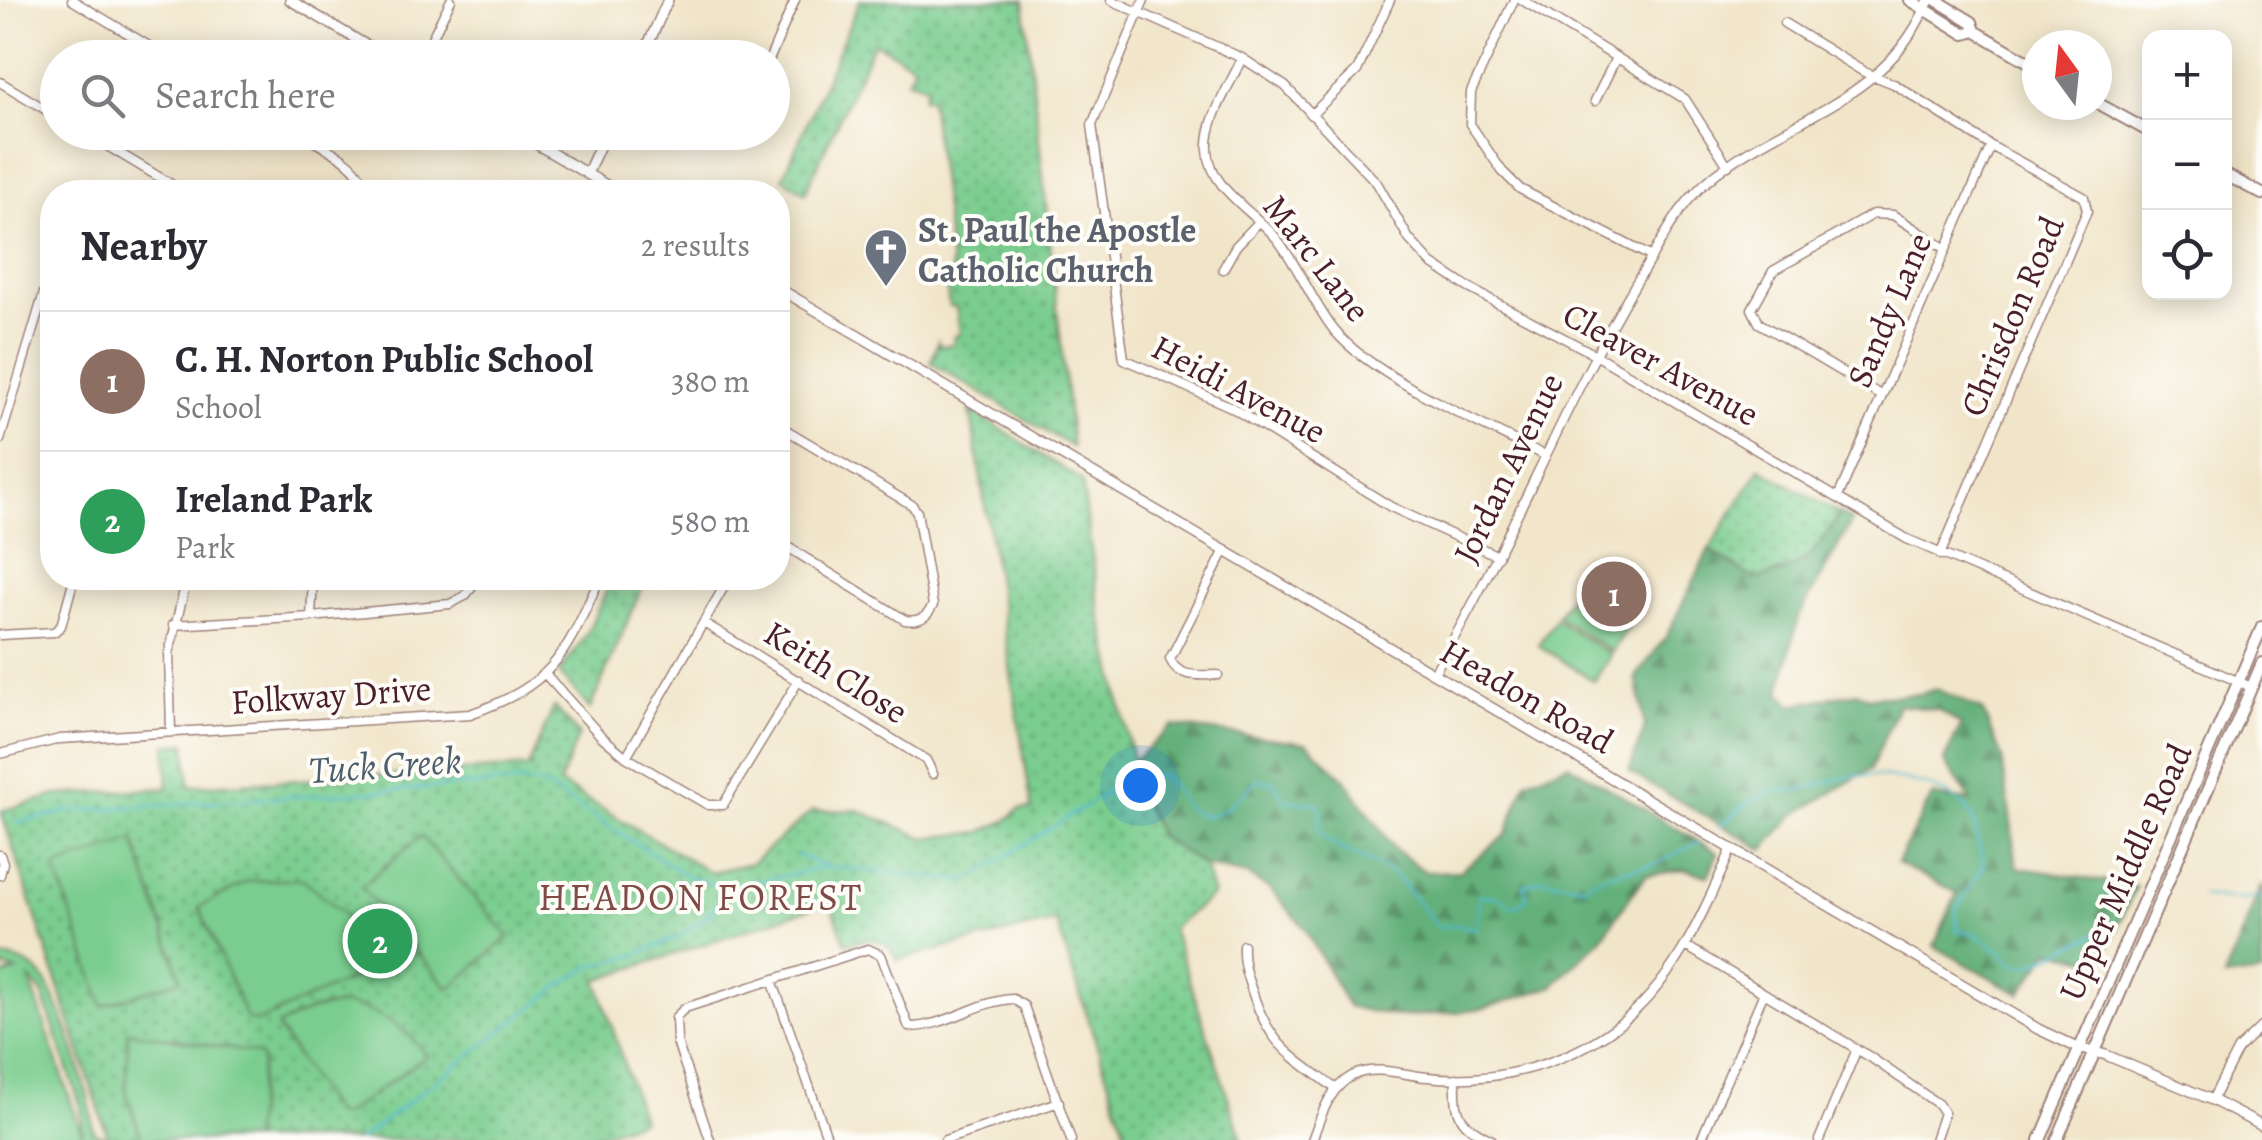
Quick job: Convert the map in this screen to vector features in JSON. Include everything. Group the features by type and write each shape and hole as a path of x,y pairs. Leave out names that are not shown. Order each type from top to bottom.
{"main road":[{"path":"1910,0 1930,3 1972,22 1976,31 2022,58"},
{"path":"2112,111 2142,128"},
{"path":"2232,178 2262,194"},
{"name":"Upper Middle Road","path":"2040,1140 2262,627"},
{"name":"Upper Middle Road","path":"2056,1140 2262,662"}],"street":[{"path":"72,0 139,40"},
{"path":"290,0 358,40"},
{"path":"431,40 451,0"},
{"path":"650,40 668,0"},
{"path":"778,40 795,0"},
{"name":"Cleaver Avenue","path":"1111,0 1242,58 1285,86 1377,183 1409,239 1431,264 1510,312 1594,354 1906,539 2251,687"},
{"name":"Heidi Avenue","path":"1144,0 1092,125 1124,360 1231,407 1391,507 1498,556"},
{"path":"1311,114 1357,71 1390,0"},
{"path":"1514,0 1471,92 1470,124 1502,171 1520,189 1652,257"},
{"path":"1522,0 1685,98 1728,166"},
{"name":"Jordan Avenue","path":"1434,673 1498,556 1594,354 1680,211 1728,166 1876,77 1910,36 1930,3"},
{"name":"Chrisdon Road","path":"1784,23 2084,197 2087,211 1940,555"},
{"name":"Marc Lane","path":"1242,58 1209,130 1208,149 1218,179 1258,224 1275,236 1349,346 1431,397 1544,455"},
{"path":"1595,102 1616,58"},
{"path":"0,82 40,105"},
{"name":"Sandy Lane","path":"1838,496 1991,146"},
{"path":"114,150 164,180"},
{"path":"326,150 356,168 364,180"},
{"path":"546,150 597,180"},
{"path":"587,174 598,150"},
{"path":"1882,396 1759,323 1752,308 1773,271 1873,214 1893,215 1946,249"},
{"path":"1222,269 1236,246 1258,224"},
{"name":"Headon Road","path":"790,295 2038,1029 2212,1100 2262,1126"},
{"path":"0,440 40,306"},
{"path":"790,432 912,505 917,512 933,605 929,614 916,621 904,620 790,549"},
{"path":"1218,674 1185,674 1174,668 1170,659 1224,550"},
{"path":"0,635 54,632 60,626 70,590"},
{"path":"172,732 169,653 183,590"},
{"path":"311,618 312,590"},
{"path":"173,625 311,618 450,604 470,590"},
{"name":"Folkway Drive","path":"0,754 45,741 470,714 508,700 546,675 573,638 595,590"},
{"path":"626,757 722,590"},
{"name":"Keith Close","path":"704,624 926,760 933,774"},
{"path":"546,675 601,736 626,757 708,805 723,804 798,680"},
{"path":"1312,1140 1326,1102 1352,1075 1379,1070 1456,1078 1518,1072 1553,1061 1617,1026 1664,979 1686,946 1732,848"},
{"path":"0,854 0,875"},
{"path":"1243,945 1242,961 1266,1028 1278,1045 1336,1089"},
{"path":"1686,946 1763,996 1857,1049 1938,1104 1944,1112 1936,1140"},
{"path":"710,1140 677,1042 676,1018 685,1008 868,950 881,954 909,1026 926,1027 999,1000 1013,998 1024,1006 1071,1140"},
{"path":"772,980 828,1140"},
{"path":"1700,1140 1763,996"},
{"path":"2212,1100 2238,1049 2262,1026"},
{"path":"1819,1140 1857,1049"},
{"path":"1456,1078 1455,1104 1460,1118 1492,1140"},
{"path":"945,1140 1059,1102"}],"green space":[{"path":"860,0 1024,0 1072,447 931,363 938,341 940,346 954,344 953,337 960,334 956,307 949,306 946,284 953,282 930,98 923,97 927,86 907,80 914,65 874,42 805,193 783,178"},
{"path":"970,409 1082,481 1099,607 1142,800 1160,837 1204,866 1213,895 1172,928 1242,1140 1128,1140 1056,921 897,960 887,946 876,940 846,944 830,902 597,980 642,1120 584,1140 109,1140 1,811 56,795 168,788 166,745 186,743 190,786 532,767 529,764 554,707 579,735 559,783 710,872 752,863 812,811 858,810 925,838 981,832 1006,821 1019,809 1032,809"},
{"path":"1760,468 1840,514 1814,551 1797,565 1754,579 1709,550"},
{"path":"1840,514 1852,521 1798,618 1780,692 1793,705 1857,692 1869,697 1937,689 1982,710 2002,758 2017,867 2136,887 2101,962 2050,950 2020,994 1934,946 1957,893 1897,863 1932,796 1971,801 1944,761 1961,725 1939,710 1898,705 1871,769 1793,816 1764,850 1629,772 1645,727 1636,677 1666,637 1709,550 1754,579 1771,575 1806,559"},
{"path":"607,590 641,590 590,709 559,673 587,633"},
{"path":"1574,590 1629,625 1612,652 1557,616"},
{"path":"1555,619 1611,655 1594,681 1538,645"},
{"path":"1173,726 1307,743 1344,778 1396,851 1426,872 1460,871 1506,835 1526,781 1568,764 1718,853 1708,876 1684,869 1645,876 1600,940 1552,987 1478,1010 1401,1017 1348,1007 1304,927 1271,890 1247,875 1204,866 1160,837 1142,800 1132,762"},
{"path":"421,836 509,937 449,989 361,887"},
{"path":"134,840 181,979 103,1006 55,867"},
{"path":"303,879 344,914 373,959 374,968 257,1022 247,1019 199,907 249,881"},
{"path":"2262,884 2262,973 2224,978"},
{"path":"0,957 23,962 38,972 49,987 82,1076 93,1131 104,1140 0,1140 0,977 17,971 0,967","holes":["29,978 42,993 81,1107 82,1134"]},
{"path":"343,1004 391,1021 427,1056 342,1116 334,1114 277,1026 311,1010"},
{"path":"128,1031 259,1054 262,1060 252,1140 142,1140 126,1092"}],"waterway":[{"name":"Tuck Creek","path":"359,1140 564,983 592,966 632,956 677,938 701,921 733,889 828,867 967,881 1114,788 1159,776 1185,805 1204,816 1224,809 1257,779 1275,783 1284,801 1314,802 1322,810 1318,829 1324,837 1391,873 1439,927 1459,925 1476,929 1479,895 1500,897 1513,907 1527,899 1524,885 1544,879 1584,886 1608,874 1656,864 1699,842"},
{"name":"Tuck Creek","path":"1720,826 1750,802 1771,792 1855,776 1914,782 1956,799 1970,813 1975,827 1984,865 1956,910 1957,931 1988,942 2012,964 2028,966 2103,931"},
{"name":"Tuck Creek","path":"15,823 70,811 520,782 545,786 689,877 732,889"},
{"name":"Tuck Creek","path":"797,855 824,866"},
{"name":"Tuck Creek","path":"2200,896 2240,900 2262,897"}],"place":[{"name":"St. Paul the Apostle Catholic Church","path":"886,288"},
{"name":"C. H. Norton Public School","path":"1614,594"},
{"name":"Ireland Park","path":"380,941"}],"district":[{"name":"HEADON FOREST","path":"701,897"}]}
